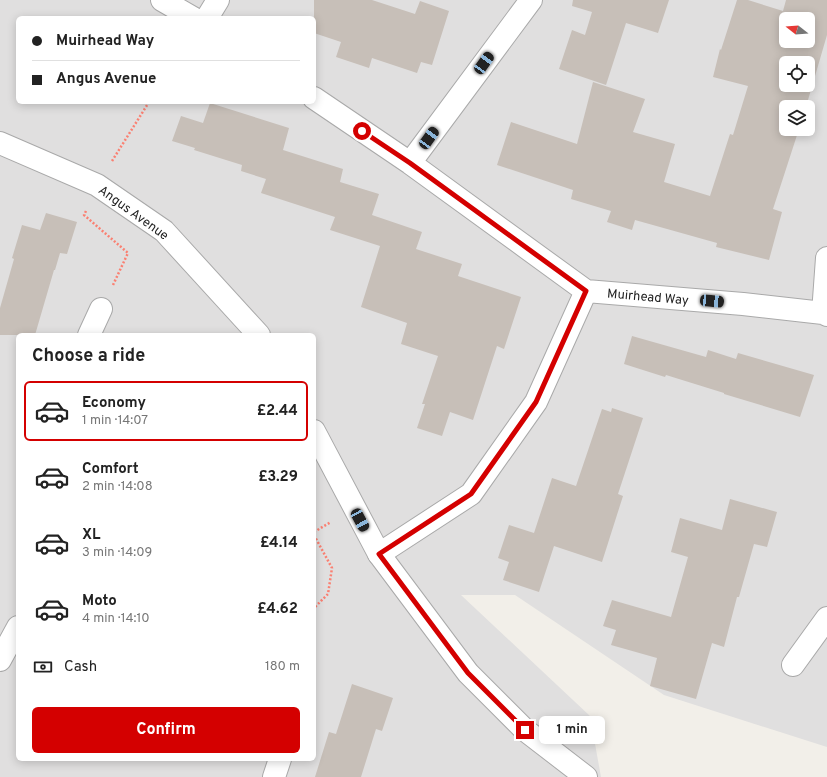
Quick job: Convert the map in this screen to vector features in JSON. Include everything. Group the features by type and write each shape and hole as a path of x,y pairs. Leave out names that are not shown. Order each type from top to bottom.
{"street":[{"path":"162,0 190,16"},
{"path":"208,16 218,0"},
{"path":"410,163 530,0"},
{"path":"316,99 410,163 586,291 536,402 471,494 379,554"},
{"name":"Angus Avenue","path":"0,143 97,185 164,231 256,333"},
{"path":"825,314 827,258"},
{"name":"Muirhead Way","path":"586,291 743,304 825,314"},
{"path":"91,333 101,310"},
{"path":"316,435 379,554 468,673 525,730 586,777"},
{"path":"792,665 827,618"},
{"path":"0,660 16,631"},
{"path":"274,777 279,761"}],"path":[{"path":"101,310 128,253 84,216 97,185 148,104"},
{"path":"316,539 332,568 328,594 316,606"}],"shaded area":[{"path":"0,0 827,0 827,747 664,695 515,595 461,595 590,716 601,777 0,777"}],"building":[{"path":"314,0 372,0 415,14 420,1 449,11 432,65 421,62 417,73 372,58 369,68 336,57 341,42 316,34 316,16 314,16"},
{"path":"573,0 669,0 658,33 626,23 606,85 559,69 572,30 585,35 592,12 572,6"},
{"path":"737,0 748,0 783,11 786,0 827,0 827,35 815,76 815,56 779,56 779,92 810,92 808,100 779,100 779,136 797,136 773,209 782,212 769,260 716,247 717,243 635,220 632,230 607,222 611,211 571,199 573,190 497,165 511,122 577,144 593,82 645,99 633,132 675,144 664,182 710,196 730,134 733,135 748,86 713,77 720,49 721,50"},
{"path":"210,104 213,104 289,128 283,150 343,169 340,182 379,194 372,215 422,232 416,249 462,264 458,276 521,297 504,349 497,346 473,420 450,412 442,436 417,428 425,404 422,404 438,356 401,344 407,323 361,307 380,246 330,230 335,217 261,193 266,179 241,171 242,165 194,150 195,148 172,141 181,116 203,123"},
{"path":"46,213 77,222 67,254 60,253 36,333 0,335 0,308 14,259 12,258 22,225 40,230"},
{"path":"632,336 706,357 708,350 736,359 738,353 814,375 800,417 666,375 665,377 624,364"},
{"path":"612,408 643,418 618,494 623,496 602,562 554,546 539,592 503,580 509,562 498,558 509,525 534,533 552,478 576,486 602,409 611,412"},
{"path":"730,499 777,512 767,547 754,544 739,597 737,597 724,647 712,643 696,699 650,686 657,658 611,645 616,630 603,626 612,600 671,617 688,557 671,552 680,518 722,530"},
{"path":"352,684 393,698 382,731 376,729 361,777 315,777 329,732 336,734"}],"route":[{"path":"362,131 410,163 586,291 536,402 471,494 379,554 468,673 525,730"}]}
